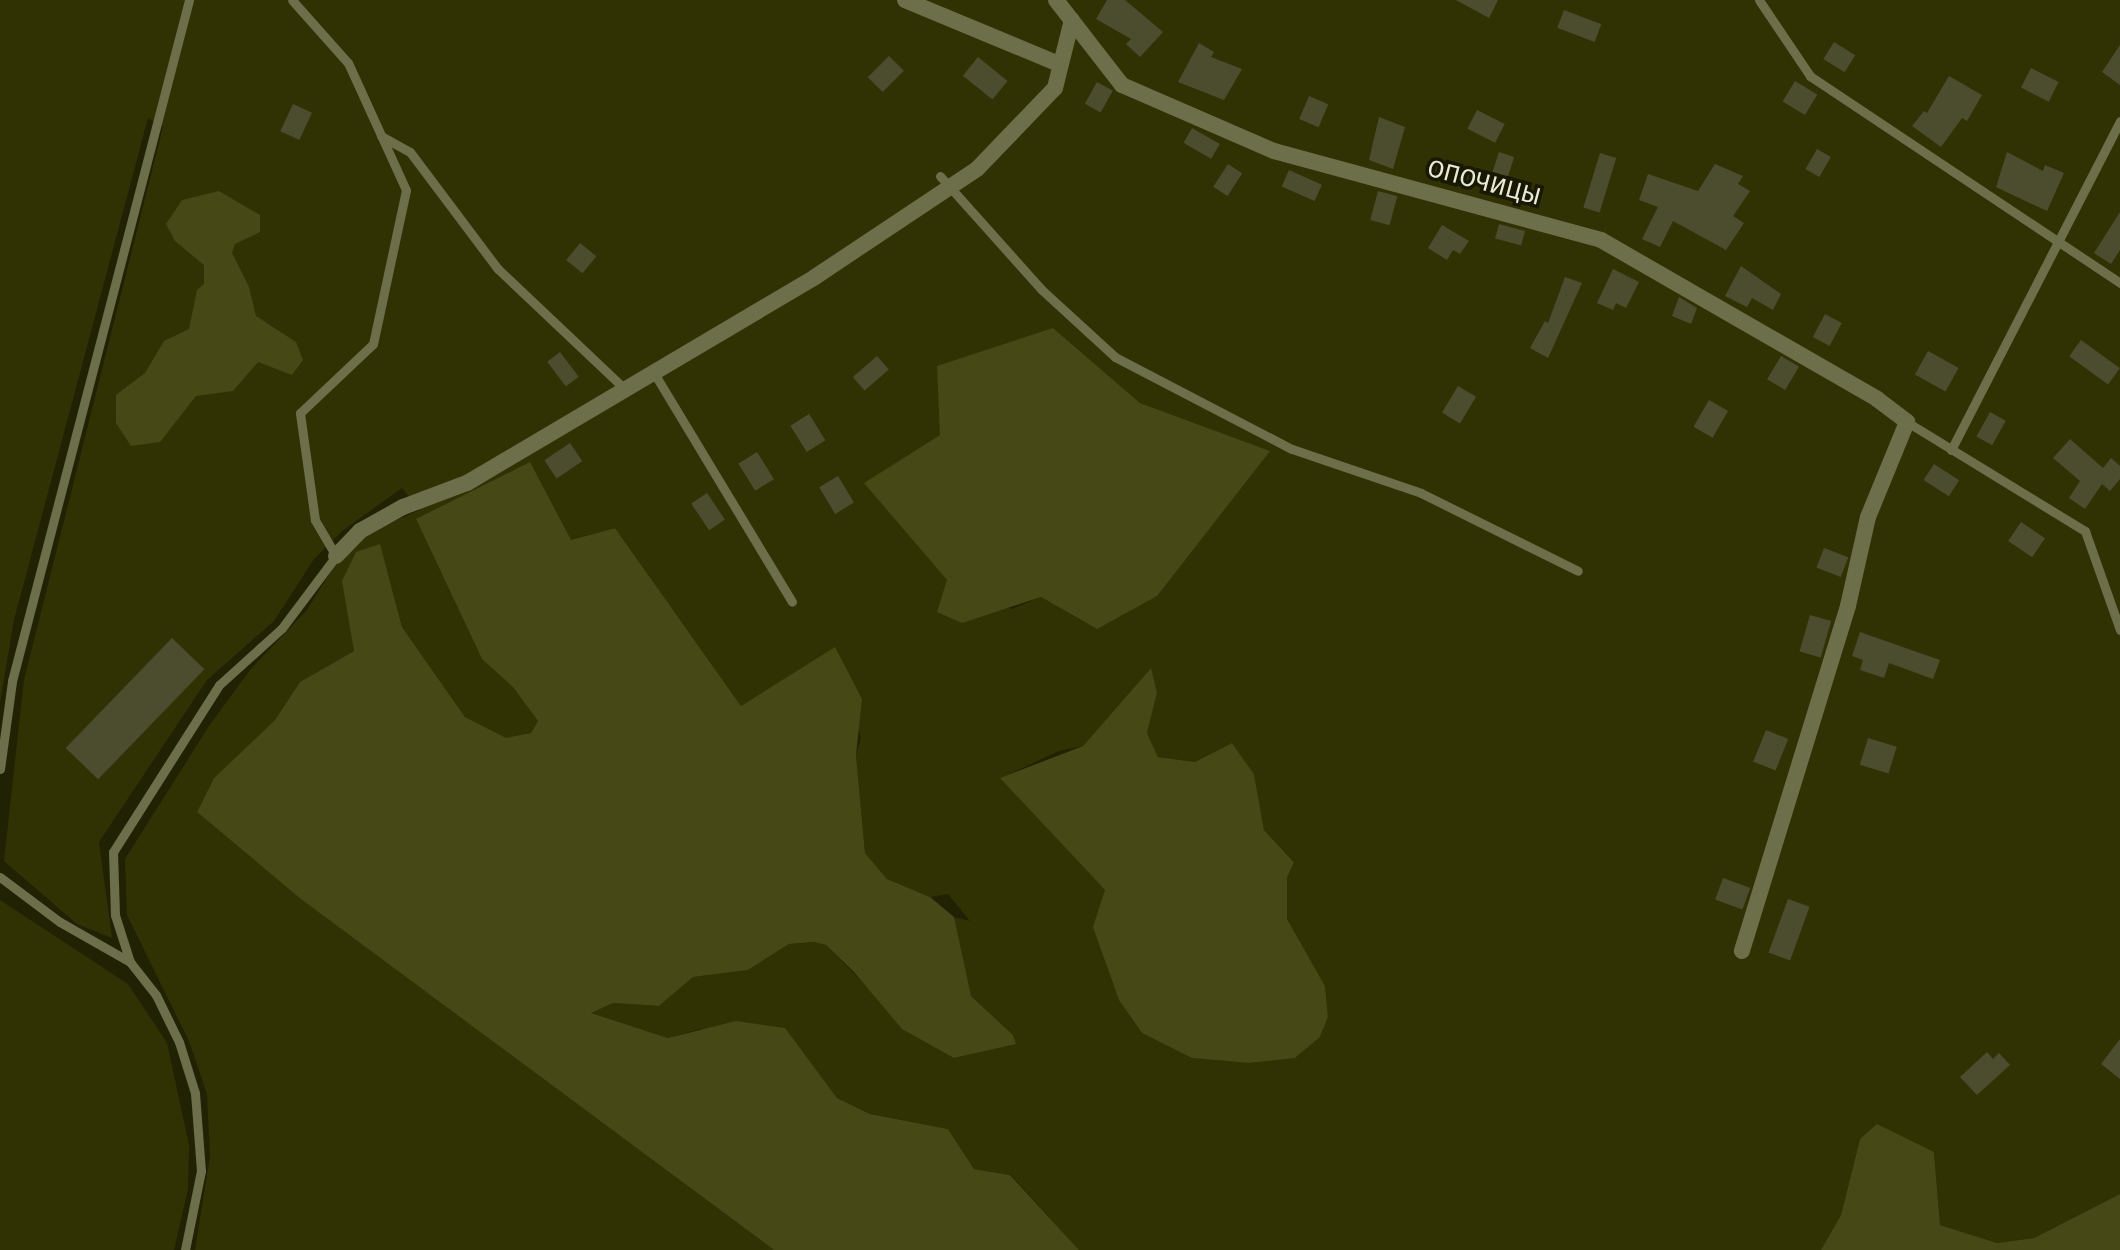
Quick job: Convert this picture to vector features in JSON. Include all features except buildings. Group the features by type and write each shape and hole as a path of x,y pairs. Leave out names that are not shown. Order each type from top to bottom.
{"street":[{"path":"905,0 1059,64"},
{"name":"ОПОЧИЦЫ","path":"1056,0 1122,85 1274,151 1601,240 1877,399 1907,422"},
{"path":"336,556 360,531 403,507 467,483 815,277 1020,127 1055,88 1072,20"},
{"path":"1742,951 1848,606 1868,517 1907,422"}],"lane":[{"path":"0,769 12,681 189,0"},
{"path":"185,1250 201,1171 195,1093 168,1018 130,962 115,915 113,852 219,685 282,628 336,556 315,520 300,413 373,344 406,190 348,63 292,0"},
{"path":"1759,0 1810,76 2063,241 2120,283"},
{"path":"1951,450 2063,241 2120,121"},
{"path":"381,136 410,152 498,269 626,390"},
{"path":"945,181 1042,290 1115,357 1292,449 1421,493 1578,571"},
{"path":"654,373 792,602"},
{"path":"1907,422 2085,531 2120,630"},
{"path":"0,877 60,922 130,962"}],"shaded area":[{"path":"0,0 2120,0 2120,1194 2034,1238 1997,1243 1940,1225 1934,1152 1860,1139 1841,1215 1821,1250 1079,1250 1011,1175 974,1169 948,1129 870,1114 837,1098 795,1042 700,1029 668,1038 590,1013 613,1003 659,1006 693,977 748,970 789,944 814,942 826,945 875,995 954,1058 1015,1044 1013,1035 971,996 962,975 954,917 970,921 948,894 930,897 887,879 865,853 856,755 861,738 834,648 741,706 615,528 571,540 416,519 482,659 514,687 538,721 531,733 506,739 465,717 402,627 386,567 351,622 354,651 300,682 275,720 214,778 197,812 302,899 774,1250 195,1250 210,1156 207,1094 189,1041 127,915 125,859 209,726 250,670 307,610 335,565 375,529 420,510 402,488 342,531 314,559 274,621 207,680 99,842 112,938 77,924 4,861 24,680 163,127 148,118 14,620 0,702","holes":["1053,328 1140,403 1269,451 1097,629 1041,597 1012,609 947,580 865,483 940,435","1150,669 1157,693 1147,733 1158,757 1195,762 1232,743 1254,774 1264,830 1294,861 1287,878 1287,919 1325,986 1328,1017 1320,1037 1295,1058 1249,1063 1193,1058 1142,1033 1120,1000 1105,890 1001,778 1059,751 1083,746"]},
{"path":"219,191 260,215 260,232 235,244 232,253 249,287 256,316 296,342 303,360 292,375 258,362 233,391 196,396 160,442 131,446 116,423 116,395 145,373 164,341 189,329 197,290 204,284 204,265 175,241 166,224 182,200"},
{"path":"1053,328 1140,403 1270,451 1157,596 1097,629 1041,597 962,623 937,612 947,580 864,483 940,435 937,366"},
{"path":"530,462 571,540 615,528 741,706 835,647 862,699 856,755 865,853 887,879 930,897 954,917 971,996 1013,1035 1016,1044 954,1058 902,1029 854,972 826,945 814,942 789,944 748,970 693,977 659,1006 613,1003 591,1013 668,1038 736,1021 785,1028 837,1098 870,1114 948,1129 974,1169 1010,1175 1079,1250 774,1250 301,899 197,812 214,778 275,720 300,682 354,651 342,581 356,552 380,544 402,627 465,717 506,738 531,733 538,721 513,687 482,659 416,519"},
{"path":"1151,668 1157,693 1147,733 1158,757 1195,762 1232,743 1254,774 1264,830 1294,862 1287,878 1287,919 1325,986 1328,1017 1320,1037 1295,1058 1249,1063 1192,1058 1142,1033 1119,1000 1093,927 1105,890 1000,778 1083,746"},
{"path":"0,900 128,984 167,1043 189,1145 188,1189 174,1250 0,1250"},
{"path":"1877,1124 1934,1152 1940,1225 1997,1243 2034,1238 2120,1194 2120,1250 1821,1250 1841,1215 1860,1139"}]}
